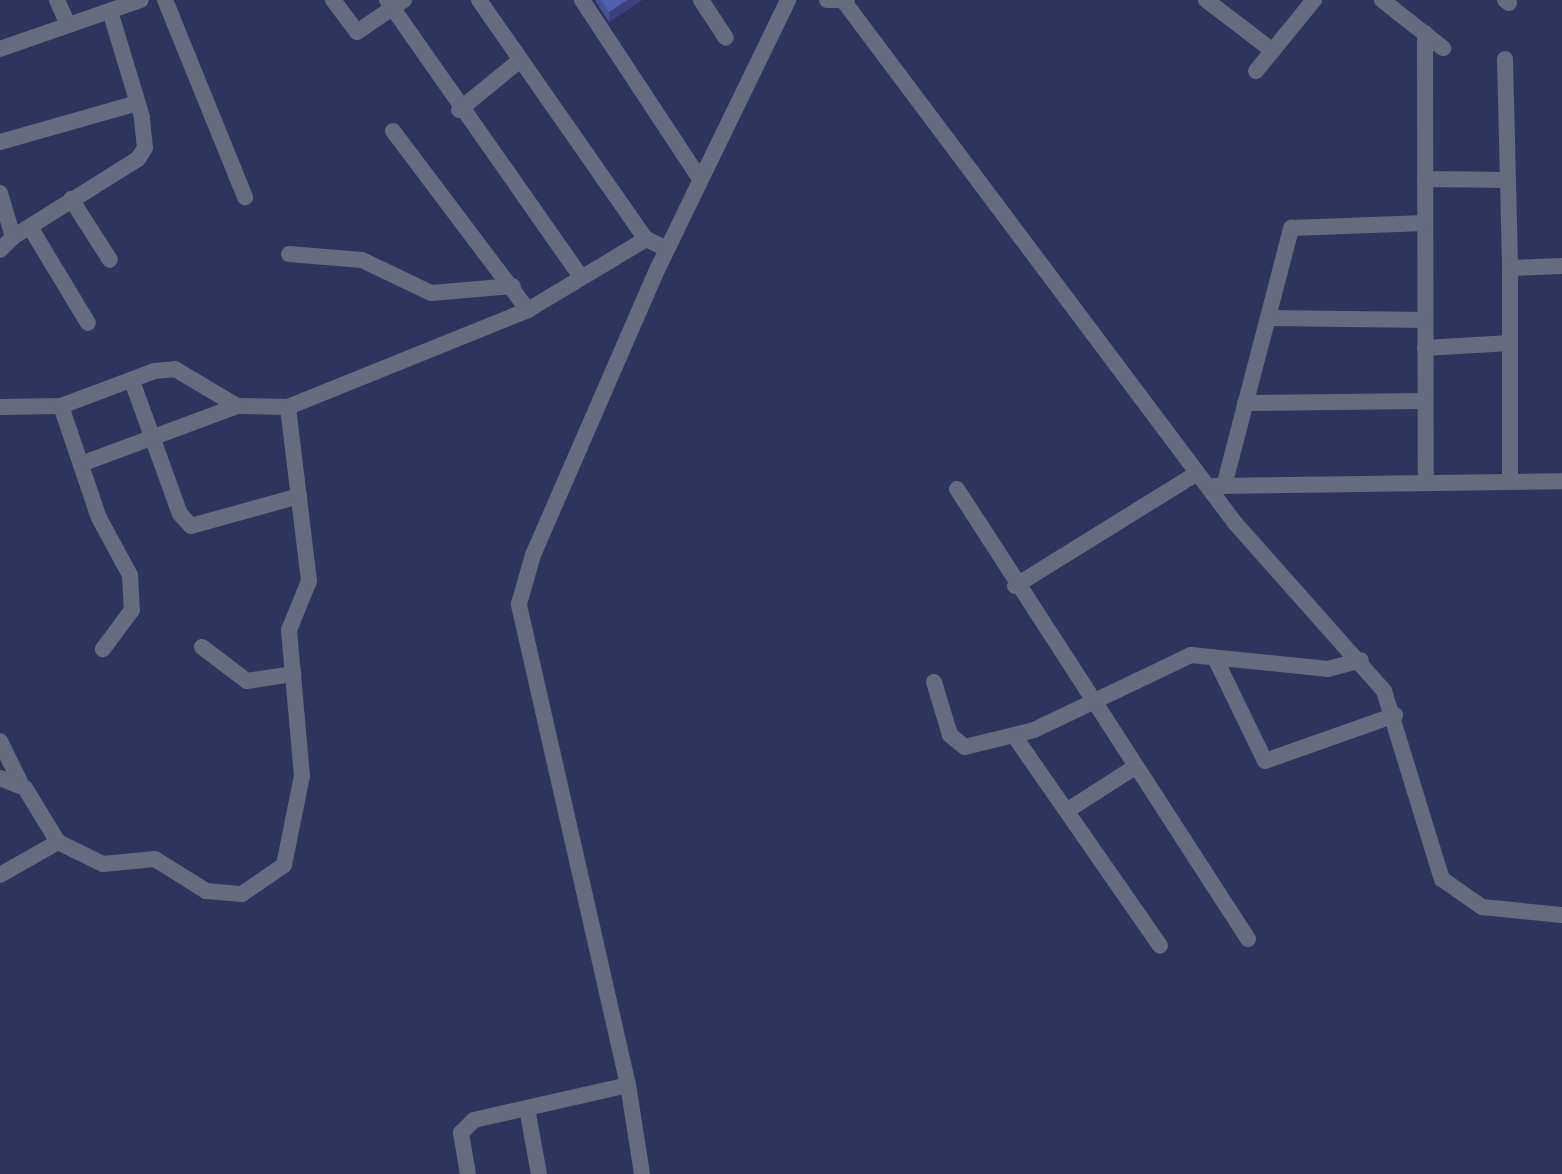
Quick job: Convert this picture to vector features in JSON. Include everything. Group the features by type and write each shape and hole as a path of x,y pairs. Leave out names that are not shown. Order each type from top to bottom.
{"street":[{"path":"57,0 68,26"},
{"path":"0,49 141,0"},
{"path":"165,0 245,197"},
{"path":"333,0 357,32 395,3 459,110 579,274"},
{"path":"479,0 519,61 646,239 667,249"},
{"path":"701,0 726,38"},
{"path":"642,1174 628,1085 519,604 533,555 667,249 788,0"},
{"path":"1206,0 1273,51"},
{"path":"1256,71 1314,0"},
{"path":"1382,0 1443,48"},
{"path":"586,1 700,178"},
{"path":"837,2 1209,482 1361,660 1395,715 1443,878 1482,907 1562,915"},
{"path":"0,250 13,237 138,159 147,137 110,11"},
{"path":"1425,33 1426,483"},
{"path":"1505,59 1510,268 1510,481"},
{"path":"459,110 519,61"},
{"path":"0,142 138,103"},
{"path":"393,131 513,286 528,310"},
{"path":"1425,179 1508,180"},
{"path":"0,193 13,237"},
{"path":"71,199 110,260"},
{"path":"1209,482 1245,403 1291,228 1425,223"},
{"path":"30,227 88,323"},
{"path":"81,464 154,440 237,406 288,407 528,310 579,274 646,239"},
{"path":"289,254 362,260 430,293 513,286"},
{"path":"1510,268 1562,266"},
{"path":"1268,318 1425,320"},
{"path":"1425,348 1510,343"},
{"path":"0,407 61,406 175,369 237,406"},
{"path":"132,381 180,514 191,526 299,496"},
{"path":"1245,403 1425,401"},
{"path":"61,406 99,518 130,575 135,600 103,649"},
{"path":"0,741 20,782 58,842 103,864 165,862 206,891 252,890 289,857 302,776 290,620 309,581 288,407"},
{"path":"1015,586 1209,482 1562,481"},
{"path":"957,489 1015,586 1248,939"},
{"path":"202,647 247,681 293,674"},
{"path":"934,682 956,744 1015,737 1093,702 1177,659 1214,658 1328,669 1361,660"},
{"path":"1214,658 1265,761 1395,715"},
{"path":"1015,737 1160,946"},
{"path":"1068,810 1135,766"},
{"path":"0,778 20,782"},
{"path":"0,875 58,842"},
{"path":"468,1174 461,1143 465,1126 527,1108 628,1085"},
{"path":"527,1108 539,1174"}],"building":[{"path":"601,0 627,0 609,12"}]}
